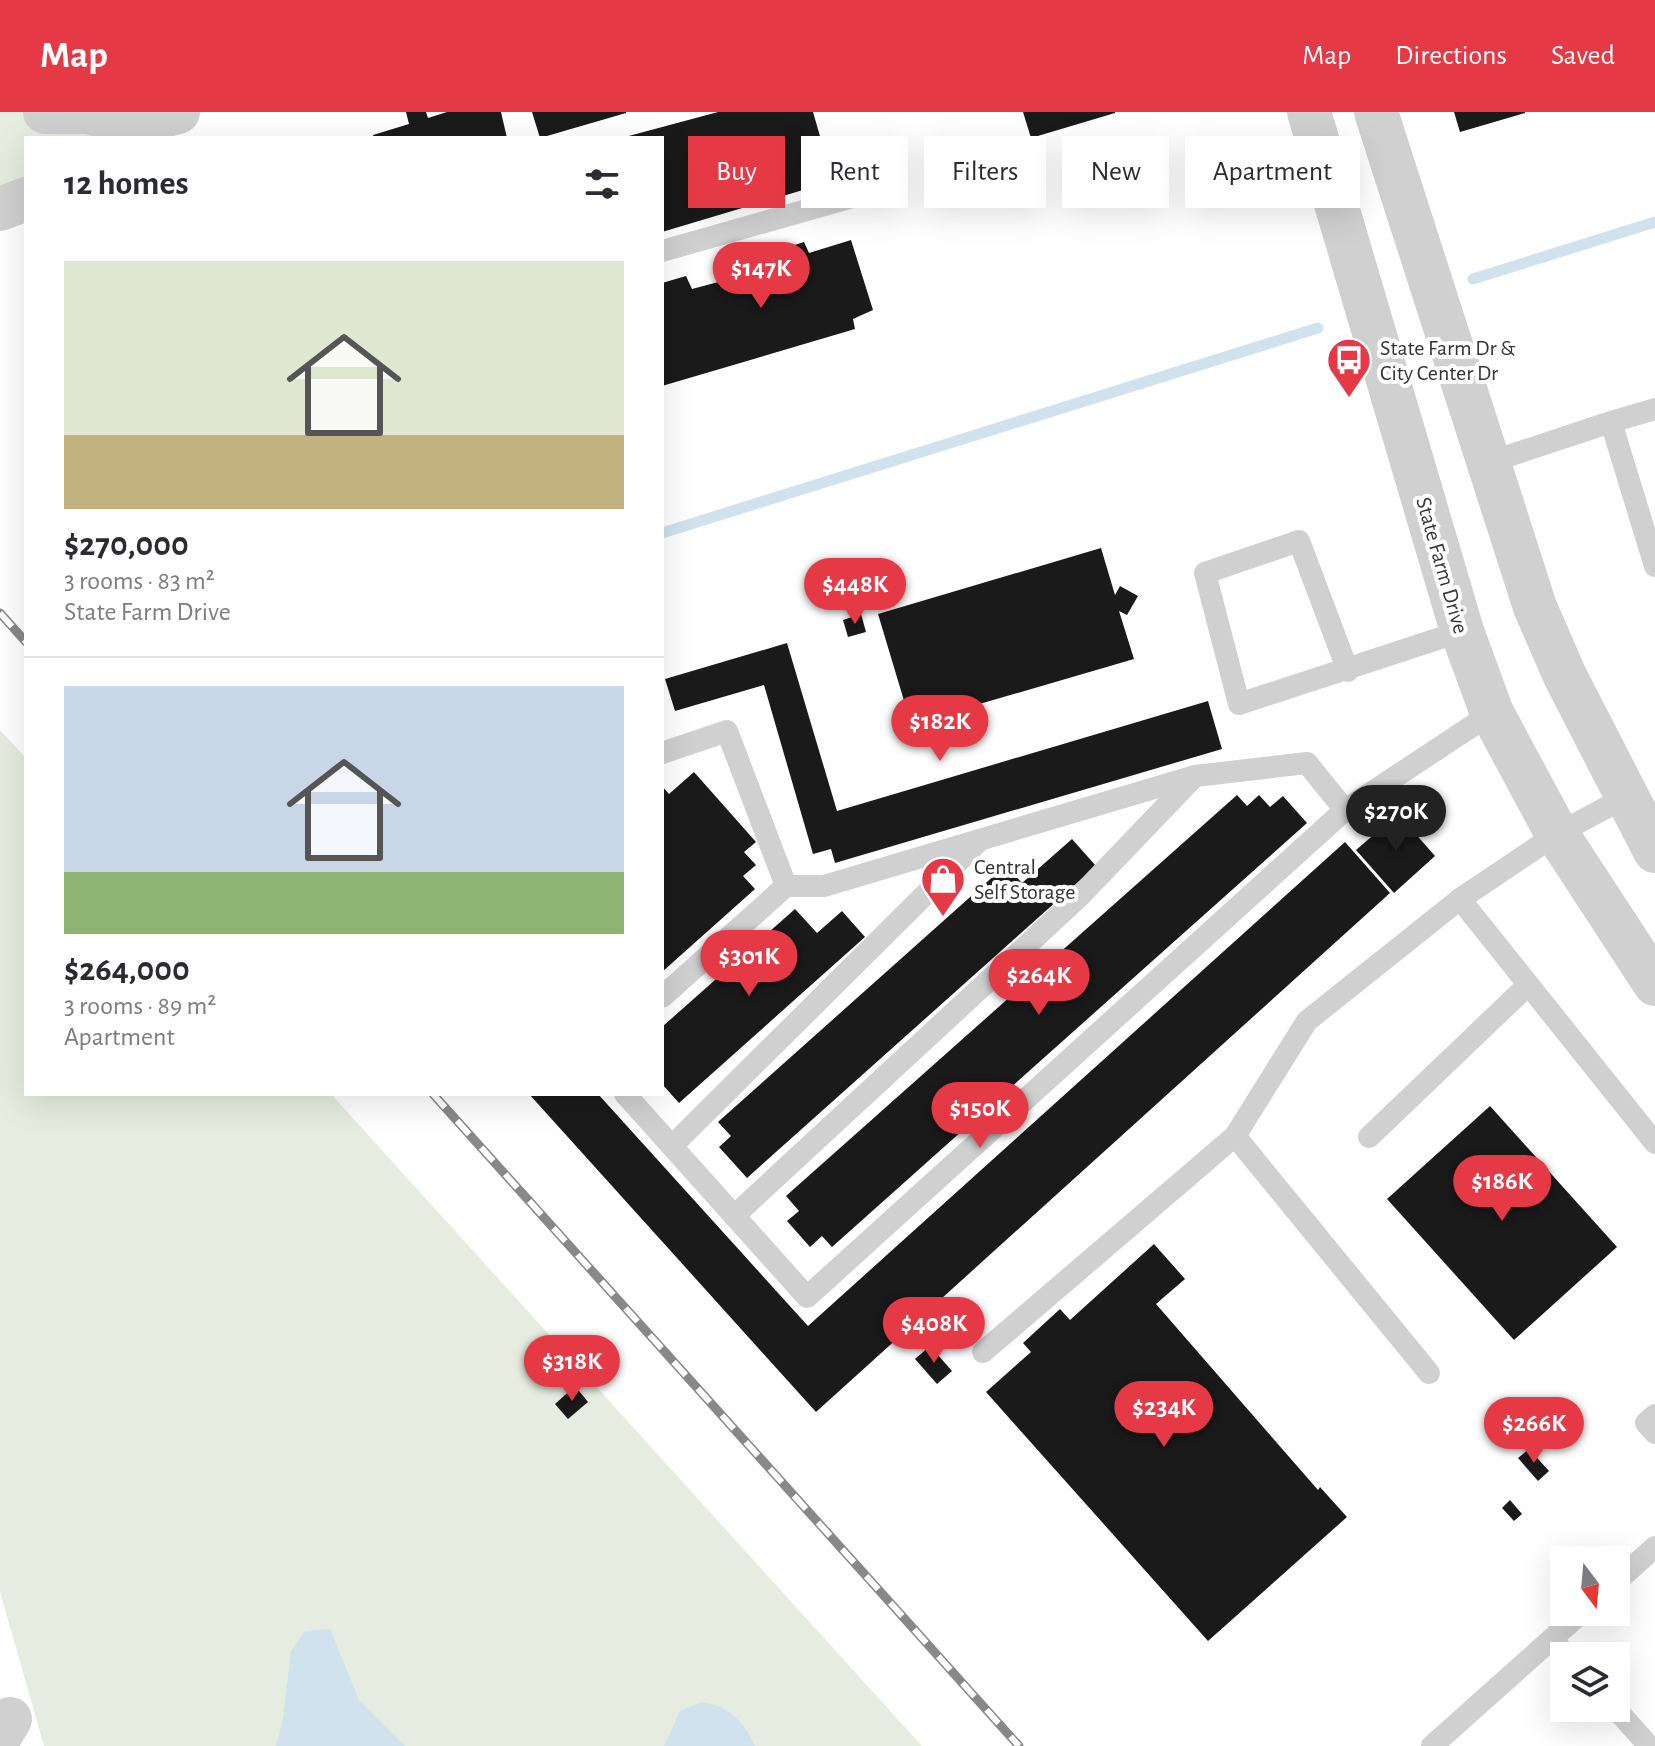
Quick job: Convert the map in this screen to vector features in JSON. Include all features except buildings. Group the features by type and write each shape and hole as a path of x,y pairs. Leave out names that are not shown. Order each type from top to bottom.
{"street":[{"path":"45,112 88,112 129,131 178,112"},
{"name":"State Farm Drive","path":"1309,112 1462,631 1492,713 1557,834 1655,984"},
{"path":"1376,112 1535,607 1655,851"},
{"path":"0,209 24,200"}],"lane":[{"path":"664,250 814,208"},
{"path":"1487,463 1655,409"},
{"path":"1611,422 1655,566"},
{"path":"1348,671 1299,541 1205,573 1239,704 1348,671 1462,631"},
{"path":"627,1096 807,1297 1345,810 1492,713"},
{"path":"664,752 727,731 786,886"},
{"path":"664,995 786,886 824,886 1195,776 1307,763 1345,810"},
{"path":"734,1216 1080,896 1195,776"},
{"path":"983,1352 1235,1136 1307,1021 1460,899 1557,834 1626,797"},
{"path":"672,1146 979,841"},
{"path":"1460,899 1655,1143"},
{"path":"1369,1137 1528,985"},
{"path":"1235,1136 1429,1373"},
{"path":"1655,1415 1646,1423 1655,1433"},
{"path":"1630,1569 1655,1547"},
{"path":"1432,1746 1550,1656"},
{"path":"1628,1722 1649,1746"}],"shaded area":[{"path":"0,112 118,112 116,136 24,136 24,211 0,218"},
{"path":"0,730 24,756 24,1096 333,1096 922,1746 44,1746 0,1592"}],"water":[{"path":"330,1629 359,1700 405,1746 276,1746 283,1719 291,1651 305,1631"},
{"path":"701,1702 720,1707 734,1716 755,1746 664,1746 680,1711"}],"waterway":[{"path":"1473,279 1655,222"},
{"path":"664,532 1318,328"}],"railway":[{"path":"0,613 24,640"},
{"path":"435,1096 1019,1746"}],"place":[{"name":"State Farm Dr & City Center Dr","path":"1349,399"},
{"name":"Central Self Storage","path":"943,918"}]}
